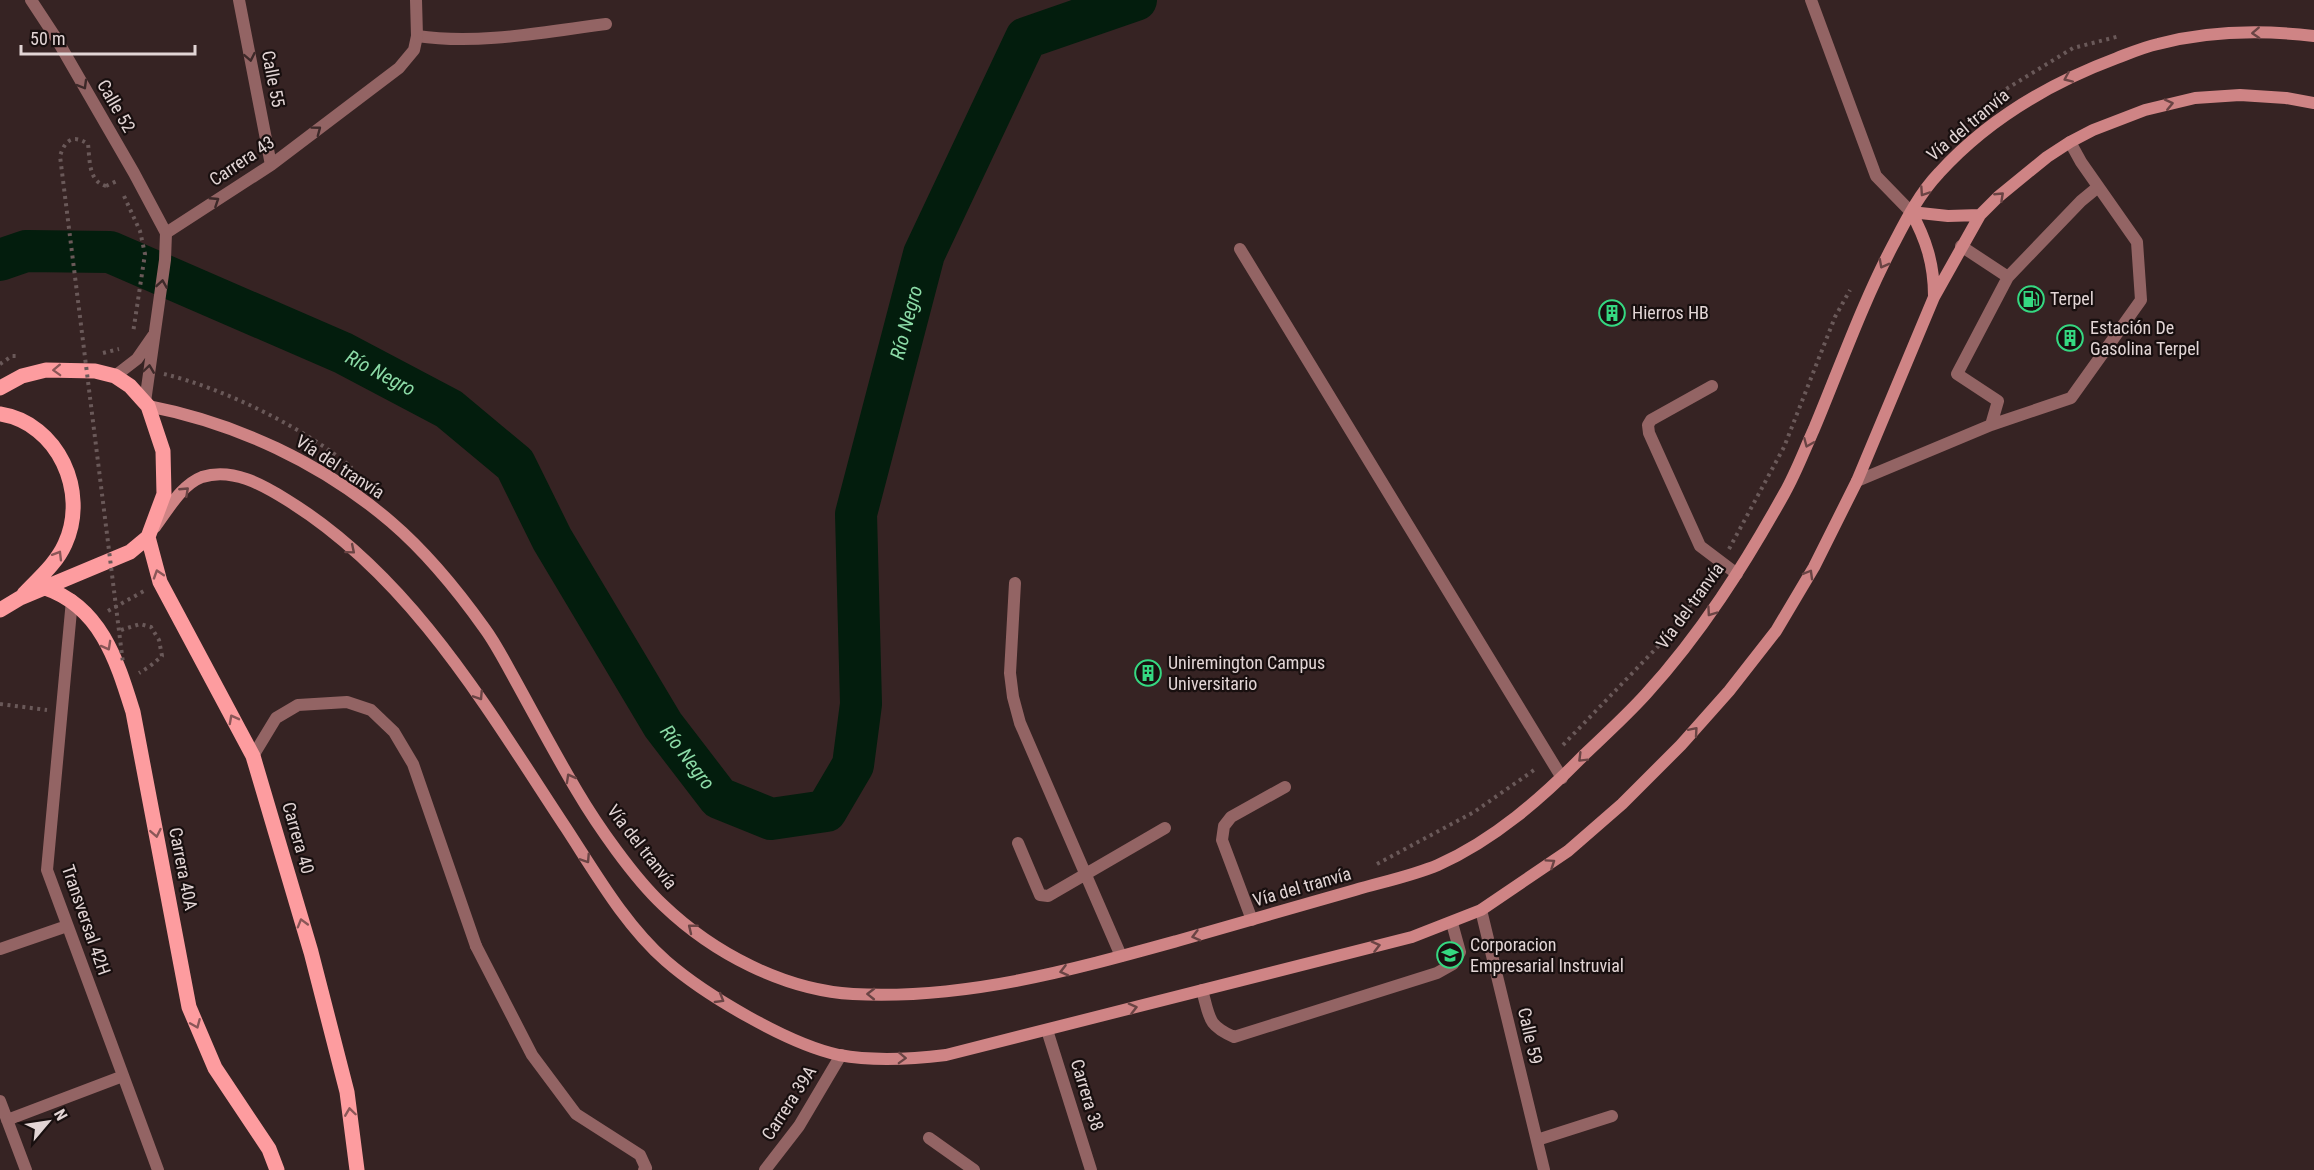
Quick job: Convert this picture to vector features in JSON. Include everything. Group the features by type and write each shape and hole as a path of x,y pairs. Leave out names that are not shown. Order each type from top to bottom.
{"main road":[{"name":"Vía del tranvía","path":"146,404 223,426 285,451 341,484 393,523 439,571 489,634 581,797 628,863 661,903 702,937 748,964 820,991 889,995 955,990 1038,977 1252,920 1434,867 1486,840 1562,778 1647,693 1705,621 1737,574 1790,483 1838,371 1871,286 1911,212 1934,177 1968,144 2010,110 2062,81 2156,44 2213,35 2277,32 2314,36"},
{"path":"0,610 20,598 130,552 148,537 182,492 200,478 215,474 234,475 266,487 309,514 367,563 412,609 465,675 604,886 635,928 664,959 691,982 785,1035 816,1048 841,1055 911,1059 934,1056 1047,1030 1412,937 1481,910 1568,851 1622,804 1681,745 1776,631 1814,567 1857,481 1934,297 1980,215 2021,177 2070,142 2093,130 2145,110 2195,98 2240,95 2286,98 2314,104"},
{"path":"1911,212 1948,216 1980,215"},
{"path":"1911,212 1929,248 1934,297"},
{"path":"0,388 22,376 46,370 95,371 115,376 130,386 146,404 163,451 164,494 148,537"},
{"path":"0,414 14,416 37,429 56,449 66,469 74,494 73,520 65,544 53,564 20,598"},
{"name":"Carrera 40","path":"148,537 160,582 253,756 310,952 347,1092 357,1170"},
{"name":"Carrera 40A","path":"45,588 72,600 96,625 119,667 133,712 189,1007 215,1068 269,1149 277,1170"}],"street":[{"name":"Calle 52","path":"31,0 56,38 129,163 166,233"},
{"name":"Calle 55","path":"239,0 271,165"},
{"path":"416,0 417,36 438,39 517,35 606,24"},
{"path":"1811,0 1876,176 1911,212"},
{"name":"Carrera 43","path":"166,233 271,165 399,68 414,50 417,36"},
{"path":"1857,481 1991,425 2071,398 2141,300 2137,242 2070,142"},
{"path":"1991,425 1998,402 1957,374 2008,277 2081,201 2098,187"},
{"path":"146,404 165,260 166,233"},
{"path":"1961,246 2008,277"},
{"path":"1240,249 1562,778"},
{"path":"115,376 136,359 154,335"},
{"path":"1712,386 1651,420 1648,425 1649,433 1700,546 1737,574"},
{"path":"1015,583 1010,673 1020,723 1121,956"},
{"name":"Transversal 42H","path":"72,600 47,870 158,1170"},
{"path":"253,756 276,718 297,705 347,702 371,710 394,732 413,764 476,946 532,1055 576,1114 640,1155 646,1168 644,1170"},
{"path":"1252,920 1222,840 1224,826 1231,817 1285,787"},
{"path":"1017,843 1040,895 1048,896 1086,876 1165,828"},
{"name":"Calle 59","path":"1481,910 1544,1170"},
{"path":"1202,990 1210,1018 1217,1029 1234,1037 1437,973 1453,964 1460,952 1452,923"},
{"path":"0,949 67,926"},
{"name":"Carrera 38","path":"1047,1030 1091,1170"},
{"name":"Carrera 39A","path":"765,1170 799,1126 841,1055"},
{"path":"7,1120 123,1076"},
{"path":"0,1101 26,1170"},
{"path":"1536,1140 1612,1116"},
{"path":"929,1138 974,1170"}],"path":[{"path":"106,186 98,184 92,175 88,144 80,139 71,139 64,144 60,156 123,663 130,672 140,673 162,656 159,640 151,627 141,624 116,631 106,612 160,582"},
{"path":"132,337 145,254"},
{"path":"1371,867 1474,812 1550,759 1669,635 1721,562 1785,447 1835,317 1851,288"},
{"path":"149,370 185,379 261,411 330,449 356,472"},
{"path":"0,704 61,712"}],"waterway":[{"name":"Río Negro","path":"0,260 26,251 110,252 343,353 449,409 515,464 552,539 663,725 719,798 771,819 826,811 853,765 861,704 856,514 924,254 1026,38 1136,0"}],"place":[{"name":"Terpel","path":"2031,299"},
{"name":"Hierros HB","path":"1612,313"},
{"name":"Estación De Gasolina Terpel","path":"2070,338"},
{"name":"Uniremington Campus Universitario","path":"1148,673"},
{"name":"Corporacion Empresarial Instruvial","path":"1450,955"}]}
